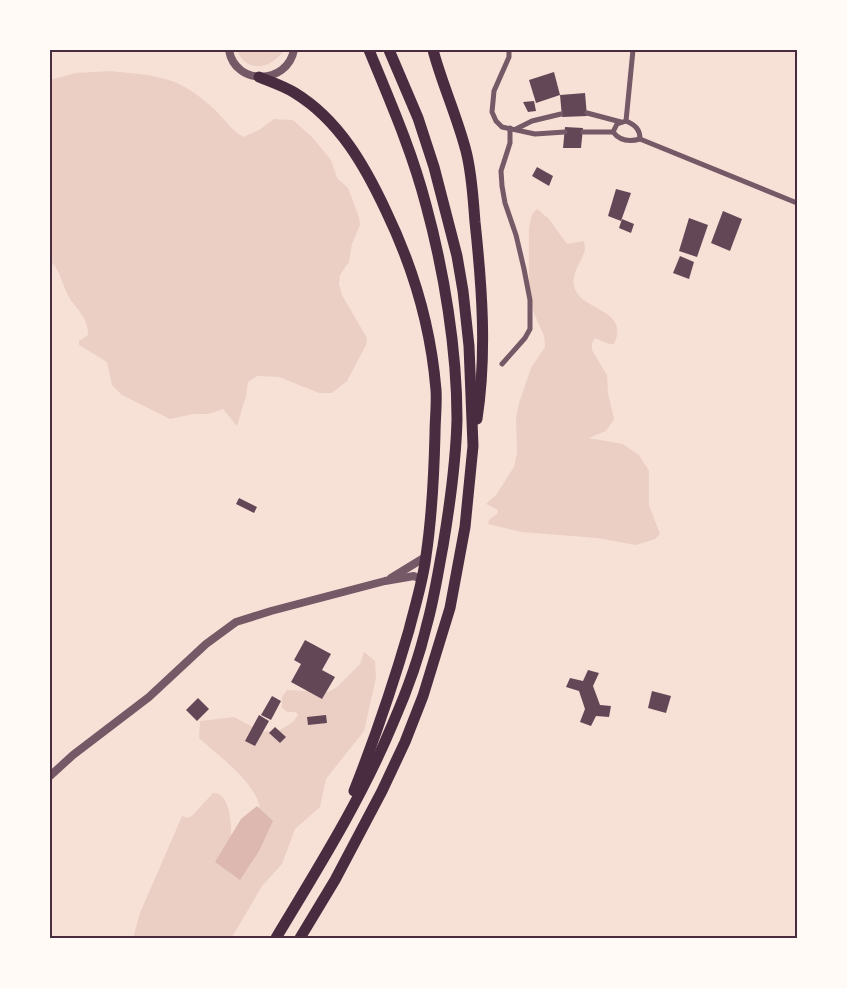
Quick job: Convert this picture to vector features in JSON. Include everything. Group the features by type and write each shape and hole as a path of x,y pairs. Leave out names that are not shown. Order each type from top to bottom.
{"highway":[{"path":"276,938 349,814 393,723 414,670 427,625 448,516 454,466 455,372 440,264 426,203 410,153 368,50"},
{"path":"389,50 418,118 434,167 457,256 469,346 474,446"},
{"path":"300,938 335,880 382,791 405,742 423,696 450,608 465,527 481,392 482,347 479,251 473,189 466,152 433,50"},
{"path":"259,77 294,92 313,105 344,138 364,167 395,229 410,270 424,314 436,391 434,471 427,556 394,679 353,794 349,814"}],"street":[{"path":"229,50 236,65 246,74 259,77 273,75 284,68 292,58 294,50"},
{"path":"509,50 508,58 494,91 492,112 496,121 502,127 535,134 564,132"},
{"path":"624,121 634,50"},
{"path":"587,113 634,125 638,130 640,139"},
{"path":"513,128 561,114"},
{"path":"613,132 614,127 624,121"},
{"path":"502,364 525,338 530,329 530,300 524,269 502,186 502,171 513,128"},
{"path":"583,132 613,132 620,138 628,141 640,139 797,203"},
{"path":"385,581 427,556"},
{"path":"50,776 72,755 166,682 206,644 236,622 270,611 385,581 414,576 422,580"}],"shaded area":[{"path":"237,50 284,50 266,65 253,66 241,58"},
{"path":"111,71 154,76 188,89 212,107 243,137 259,130 274,119 293,120 313,138 331,160 337,178 348,188 359,217 360,225 352,244 349,262 340,275 339,284 342,295 367,338 366,345 347,381 332,393 319,393 279,377 257,376 248,382 237,426 223,409 208,414 194,414 170,419 122,395 112,385 107,362 79,345 79,341 88,335 86,322 70,299 53,263 50,277 50,80 76,73"},
{"path":"537,209 549,219 567,244 584,241 585,249 574,276 574,286 578,294 585,301 610,316 616,323 617,332 614,344 609,344 595,338 592,343 592,350 607,375 608,393 614,419 606,431 589,438 623,444 639,455 649,471 649,505 660,534 655,539 636,545 597,538 521,532 488,524 489,520 497,514 498,510 486,504 496,495 514,467 517,453 516,418 519,403 531,368 545,347 544,336 533,311 529,288 529,228 532,214"},
{"path":"364,652 375,661 376,678 364,731 326,779 320,807 295,829 282,864 262,886 231,938 133,938 140,913 182,816 188,818 192,816 213,793 220,795 225,800 230,819 231,856 259,814 259,804 247,783 227,762 199,738 200,721 234,717 262,732 280,730 293,722 298,715 296,712 287,712 282,708 282,697 287,690 328,692 337,687 360,664"},
{"path":"257,806 273,821 259,851 240,880 215,862 241,819"}],"building":[{"path":"554,72 560,95 536,103 529,80"},
{"path":"585,93 587,116 562,117 560,95"},
{"path":"534,101 536,111 528,112 523,102"},
{"path":"565,127 583,128 581,148 563,148"},
{"path":"537,167 553,176 549,186 532,176"},
{"path":"616,189 631,193 621,221 608,216"},
{"path":"723,211 742,219 730,251 711,243"},
{"path":"689,218 708,225 697,257 679,251"},
{"path":"622,219 634,224 631,233 619,228"},
{"path":"680,256 694,262 689,279 673,273"},
{"path":"239,498 257,507 254,513 236,504"},
{"path":"305,640 331,654 322,670 335,677 322,699 291,682 301,664 294,660"},
{"path":"588,670 599,673 593,686 600,705 611,706 609,717 596,716 591,726 580,722 585,709 579,691 566,687 570,678 583,681"},
{"path":"652,691 671,696 666,713 648,708"},
{"path":"272,696 281,701 271,720 261,715"},
{"path":"198,698 209,709 197,721 186,710"},
{"path":"259,715 269,721 255,746 245,741"},
{"path":"326,715 327,723 308,725 307,717"},
{"path":"275,727 286,737 280,743 269,733"}]}
